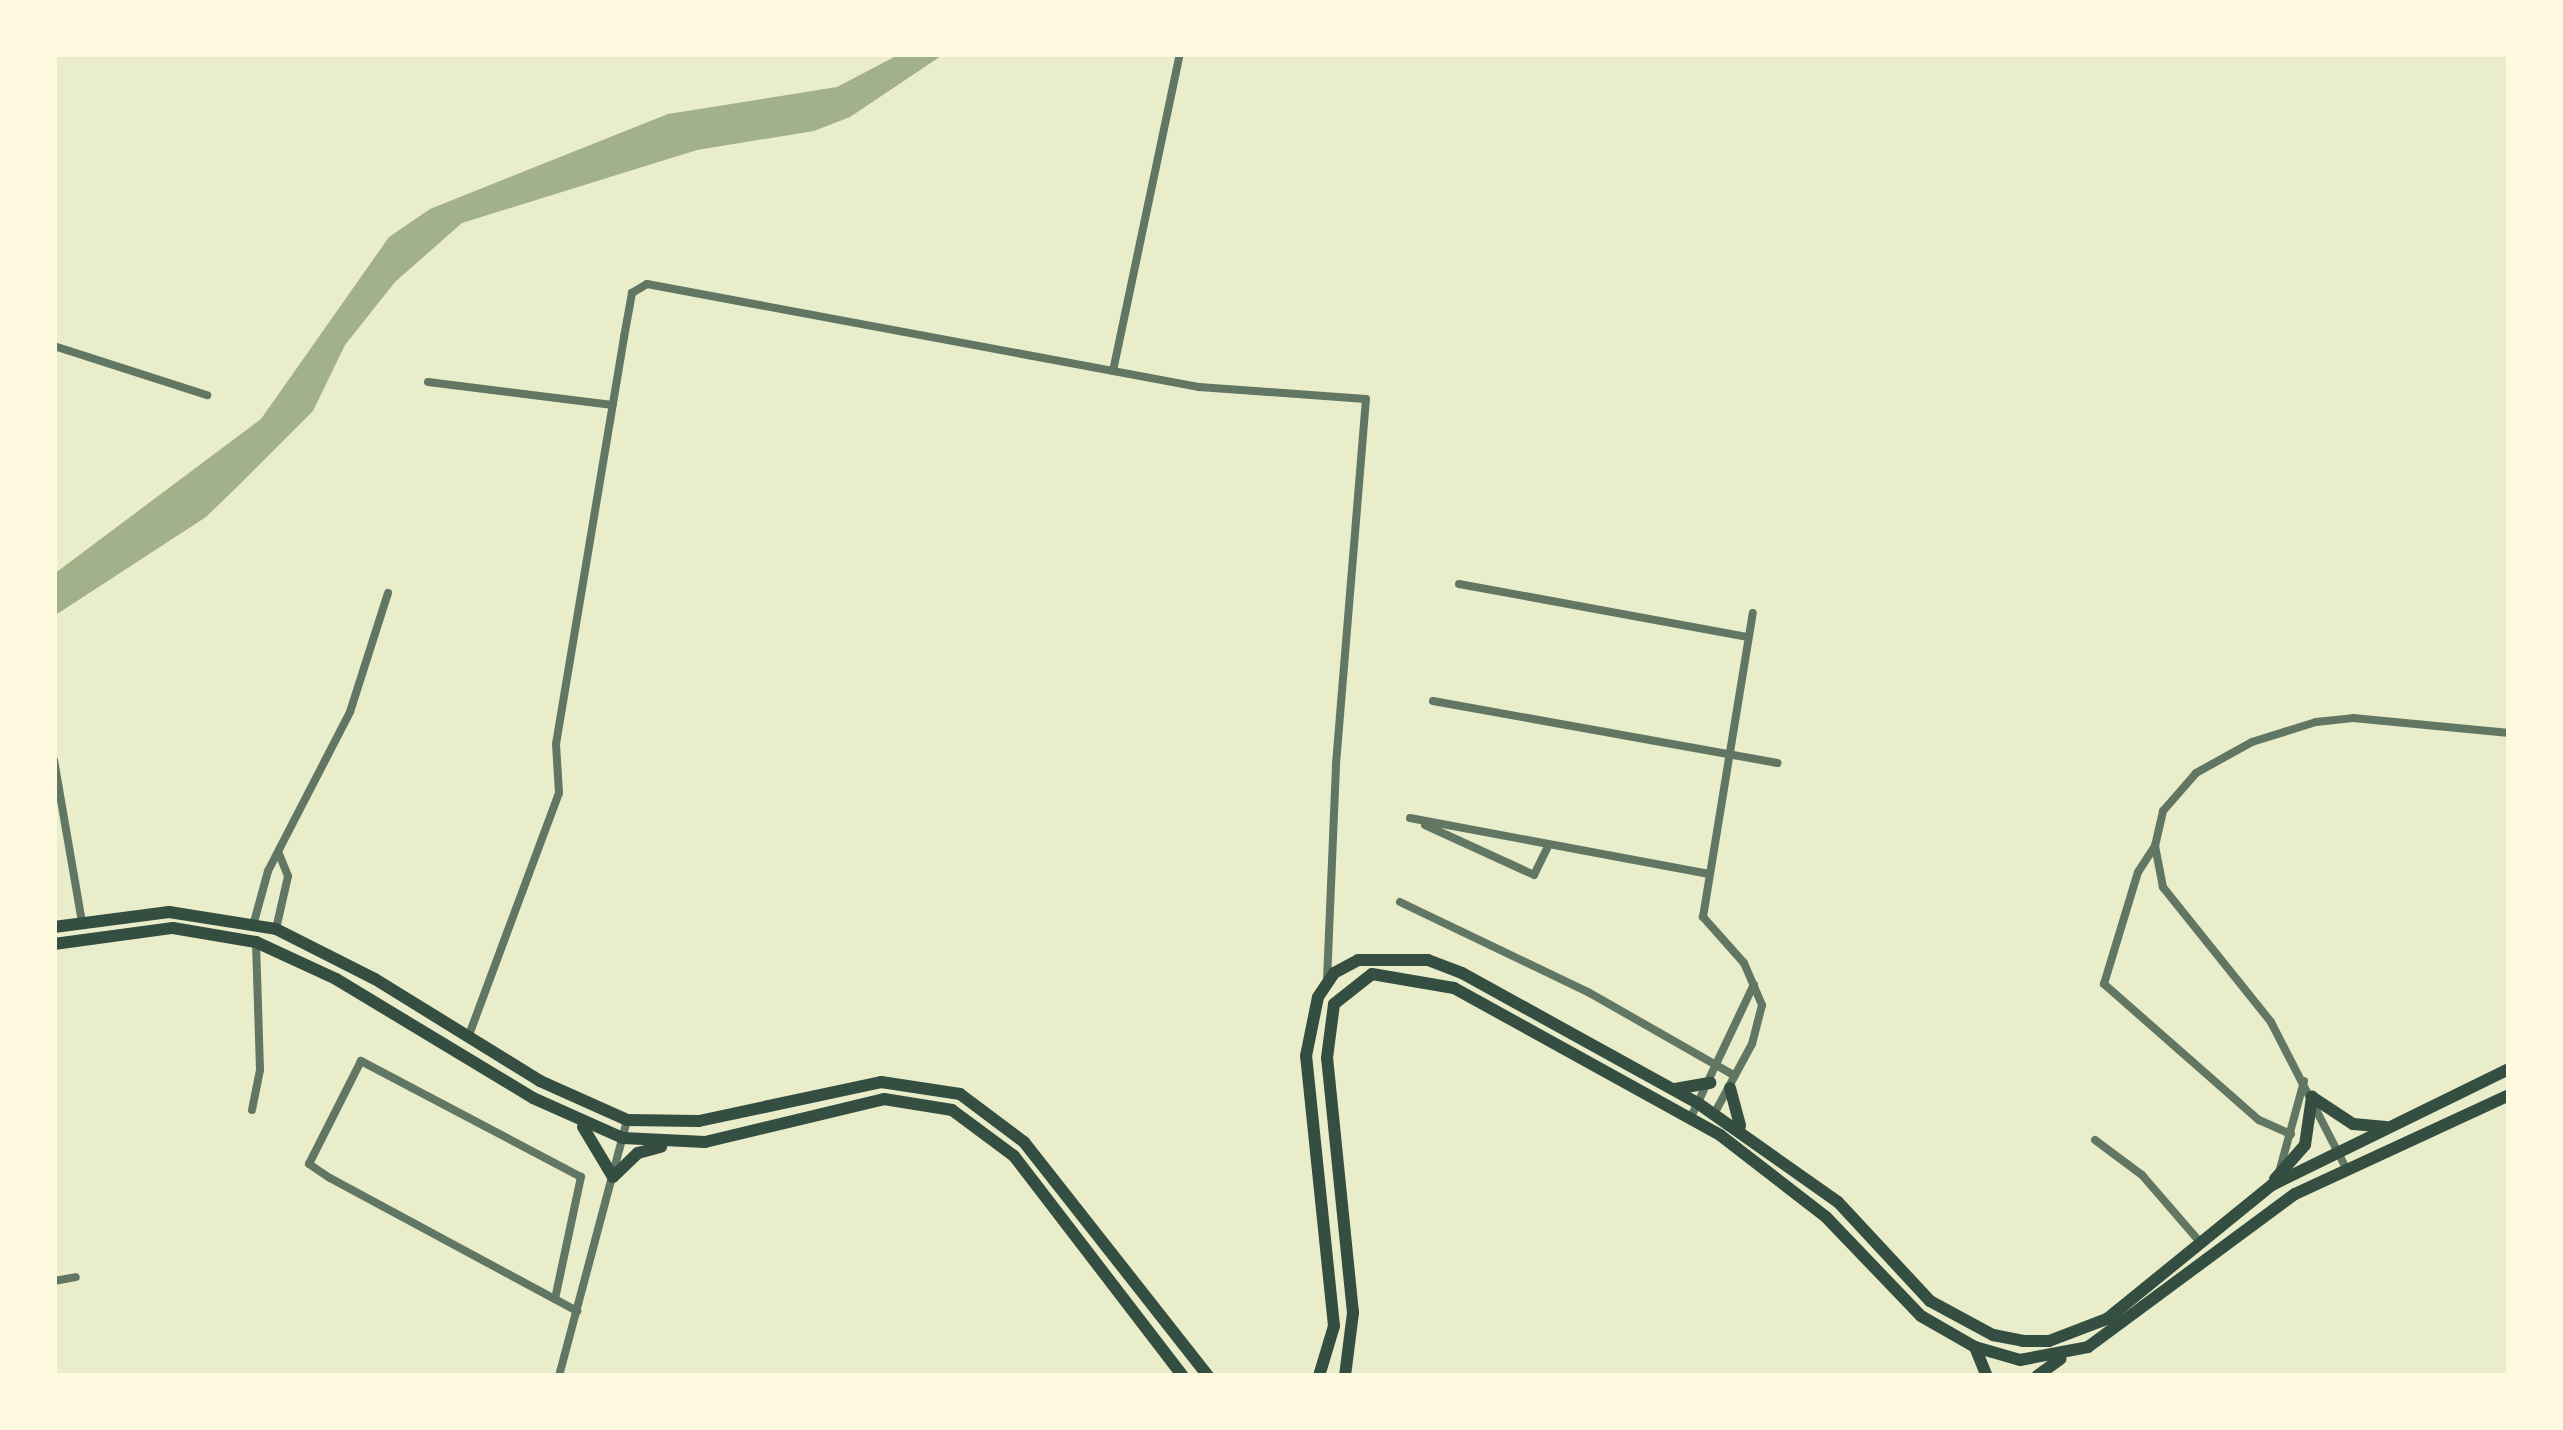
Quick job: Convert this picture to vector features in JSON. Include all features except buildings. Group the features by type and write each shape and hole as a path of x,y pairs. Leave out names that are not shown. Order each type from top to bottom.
{"main road":[{"path":"54,927 169,912 276,929 469,1035 540,1081 627,1120 699,1121 881,1082 960,1094 1024,1142 1208,1376"},
{"path":"54,944 173,928 256,942 336,979 573,1119 596,1138 613,1177 638,1153 884,1099 952,1110 1014,1156 1183,1376"},
{"path":"1319,1376 1334,1326 1306,1056 1310,1021 1328,983 1376,956 1428,960 1714,1113 1838,1202 1930,1301 1993,1335 2049,1341 2078,1333 2133,1300 2274,1180 2305,1145 2312,1097 2353,1124 2395,1126"},
{"path":"1345,1376 1352,1313 1326,1099 1329,1027 1343,990 1388,973 1454,988 1706,1127 1826,1217 1921,1316 1975,1347 2020,1360 2067,1355"},
{"path":"2274,1180 2509,1069"},
{"path":"1732,1082 1744,1132"},
{"path":"1668,1088 1710,1083"},
{"path":"2037,1376 2133,1321 2265,1213 2509,1095"},
{"path":"573,1119 623,1138 673,1145"},
{"path":"1975,1347 1987,1376"}],"street":[{"path":"1113,370 1180,54"},
{"path":"469,1035 560,793 556,744 632,293 647,284 1235,392 1366,399 1336,766 1328,983"},
{"path":"54,346 207,395"},
{"path":"428,382 613,405"},
{"path":"1459,584 1748,637"},
{"path":"254,922 279,854 350,712 388,593"},
{"path":"1706,1127 1760,1023 1755,983 1703,916 1753,614"},
{"path":"1433,701 1778,763"},
{"path":"2291,1134 2259,1120 2104,984 2138,872 2155,846 2176,790 2252,742 2337,718 2509,733"},
{"path":"54,760 82,922"},
{"path":"1550,844 1534,875 1410,818 1550,844 1708,874"},
{"path":"2155,846 2177,912 2271,1022 2347,1170"},
{"path":"276,929 288,875 279,854"},
{"path":"1400,902 1588,992 1717,1067 1732,1082"},
{"path":"252,1110 260,1070 256,942"},
{"path":"1690,1119 1755,983"},
{"path":"555,1299 581,1177 364,1059 309,1164 555,1299 577,1311"},
{"path":"2274,1180 2304,1082"},
{"path":"559,1376 627,1120"},
{"path":"2095,1139 2142,1175 2200,1242"},
{"path":"54,1281 76,1277"}],"shaded area":[{"path":"900,54 944,54 850,117 814,131 697,150 462,223 395,282 345,345 313,411 206,517 54,616 54,574 261,419 389,237 430,209 668,114 837,87"}]}
